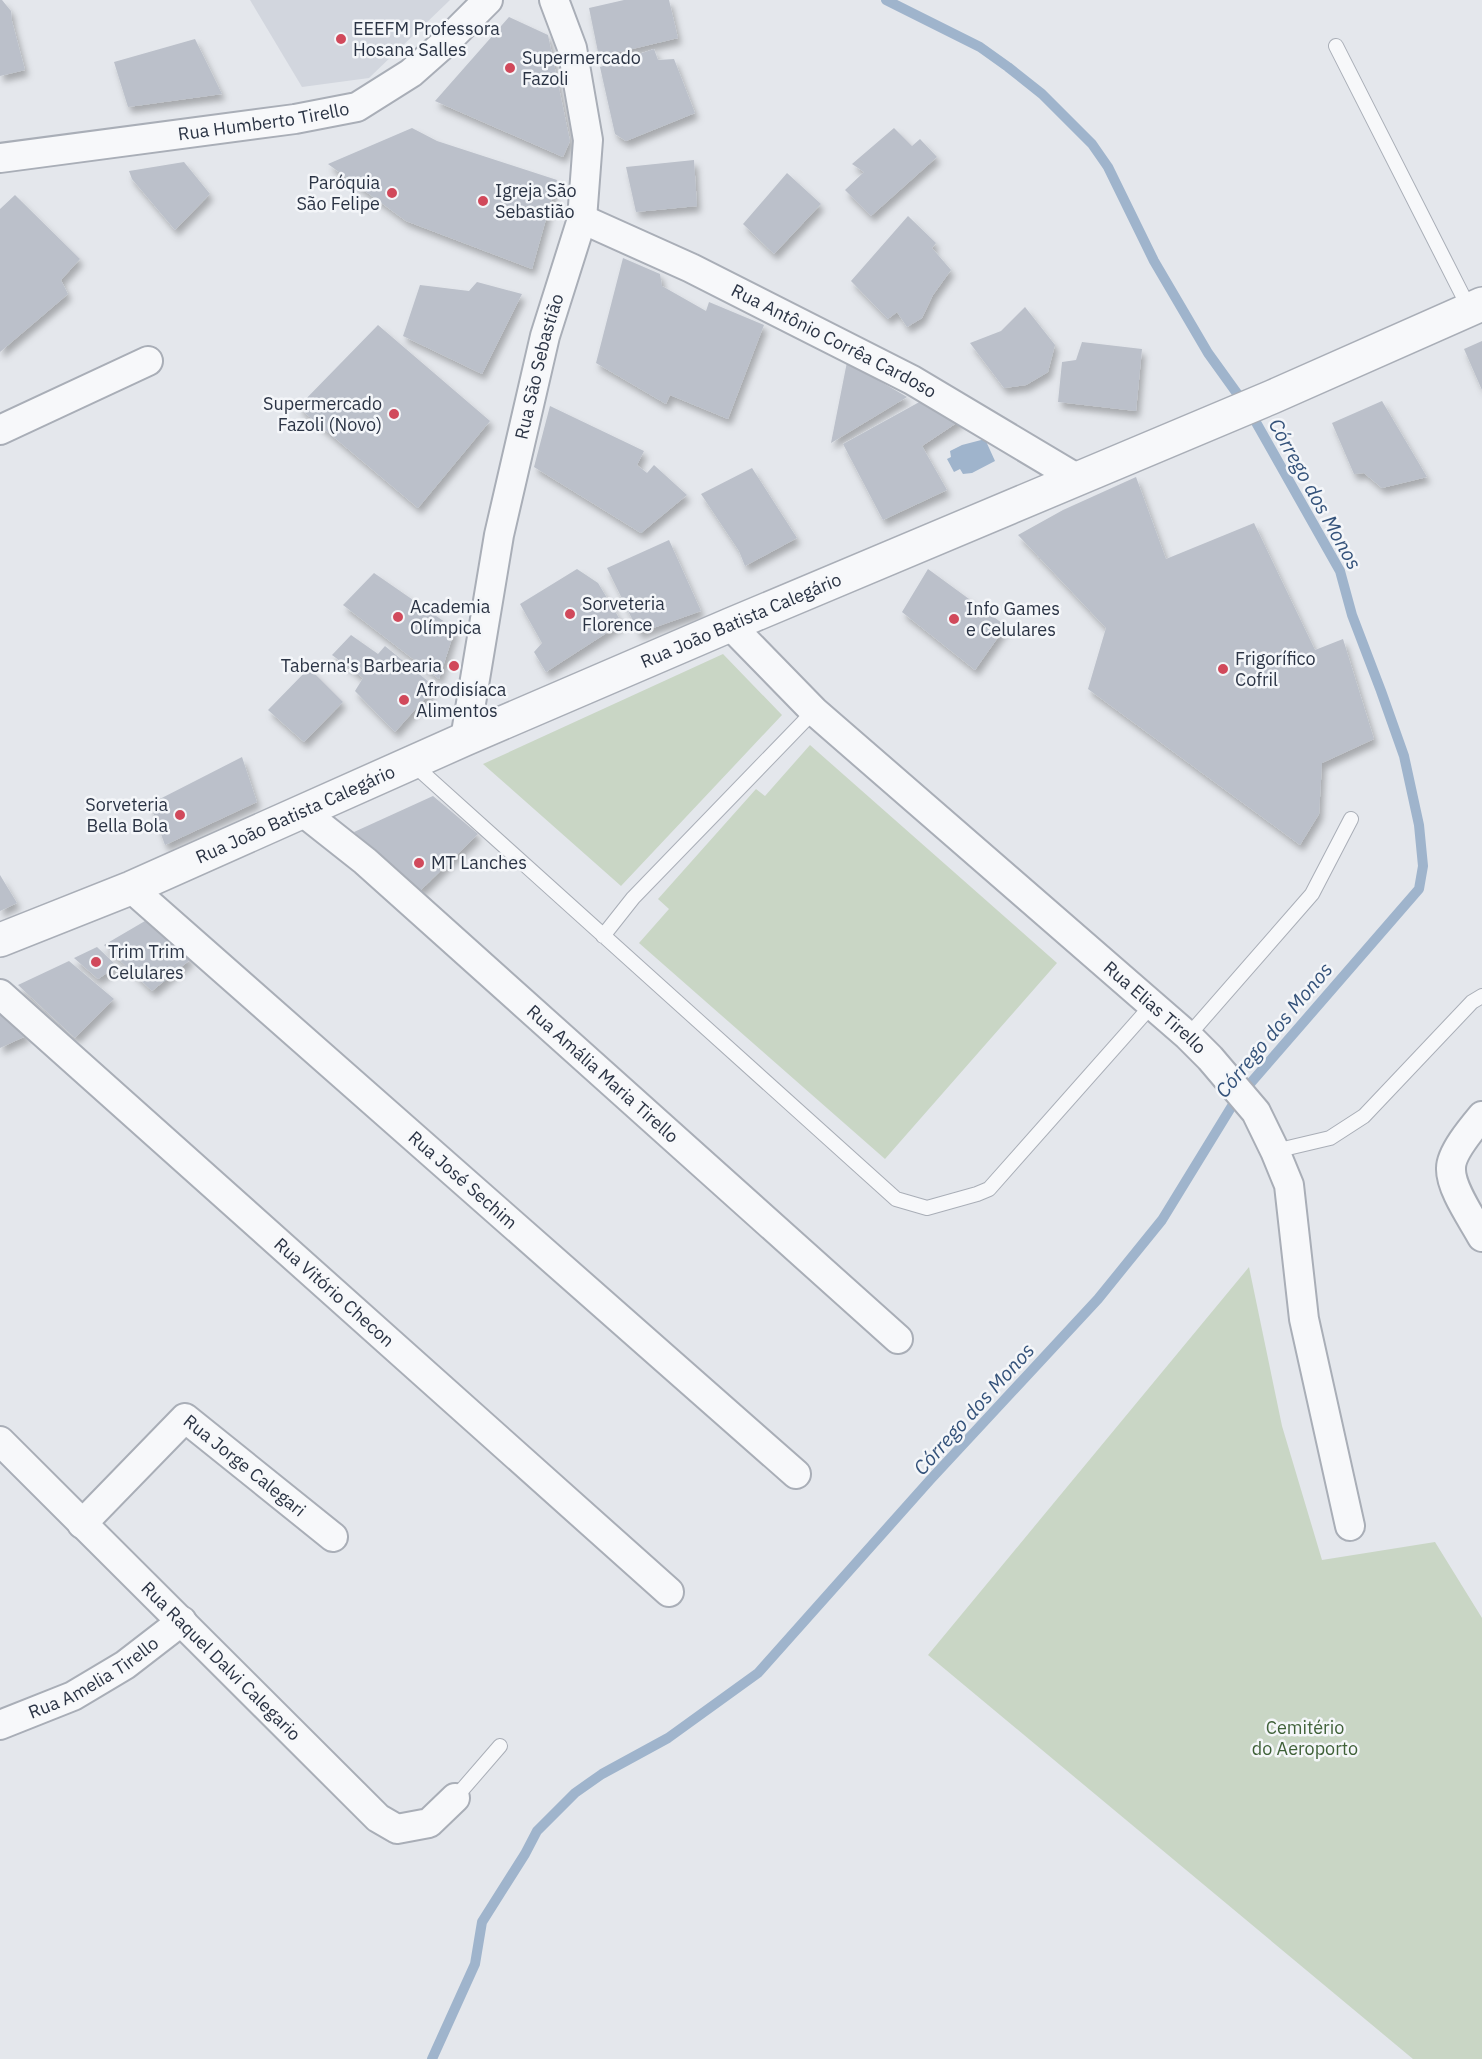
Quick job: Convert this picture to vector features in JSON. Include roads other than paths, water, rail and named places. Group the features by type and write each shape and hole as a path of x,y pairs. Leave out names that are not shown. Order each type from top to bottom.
{"street":[{"name":"Rua Humberto Tirello","path":"0,159 295,119 357,107 411,73 447,42 488,0"},
{"name":"Rua São Sebastião","path":"465,739 484,617 507,502 545,336 582,219 588,140 572,48 554,0"},
{"name":"Rua Antônio Corrêa Cardoso","path":"582,219 691,268 912,380 1078,479"},
{"name":"Rua João Batista Calegário","path":"0,940 131,888 465,739 729,625 1220,420 1475,306"},
{"path":"0,430 148,361"},
{"name":"Rua Elias Tirello","path":"729,625 814,711 1188,1036 1256,1112 1289,1185 1304,1319 1350,1526"},
{"name":"Rua Amália Maria Tirello","path":"303,812 365,861 898,1339"},
{"name":"Rua José Sechim","path":"131,888 796,1474"},
{"name":"Rua Vitório Checon","path":"0,993 669,1592"},
{"path":"1482,1116 1462,1142 1450,1168 1455,1188 1482,1237"},
{"name":"Rua Jorge Calegari","path":"82,1524 185,1418 333,1537"},
{"name":"Rua Raquel Dalvi Calegario","path":"0,1441 378,1818 397,1828 429,1823 455,1798"},
{"name":"Rua Amelia Tirello","path":"0,1725 73,1696 125,1665 182,1621"}],"lane":[{"path":"1336,46 1475,306"},
{"path":"603,936 633,898 814,711"},
{"path":"412,763 896,1199 927,1208 989,1189 1152,1005"},
{"path":"1188,1036 1312,894 1351,819"},
{"path":"1275,1151 1330,1138 1364,1116 1472,1002 1482,996"},
{"path":"455,1798 500,1746"}],"water":[{"path":"985,439 995,461 972,473 963,474 960,469 954,472 947,459 951,457 950,451"}],"waterway":[{"name":"Córrego dos Monos","path":"432,2059 475,1964 482,1922 537,1831 575,1793 602,1774 668,1738 758,1673 930,1480 1098,1299 1162,1220 1235,1101 1419,889 1423,866 1419,825 1404,756 1352,615 1340,571 1249,410 1208,353 1154,261 1108,167 1092,144 1042,94 1008,67 980,47 886,0"}],"place":[{"name":"EEEFM Professora Hosana Salles","path":"341,39"},
{"name":"Supermercado Fazoli","path":"510,68"},
{"name":"Paróquia São Felipe","path":"392,193"},
{"name":"Igreja São Sebastião","path":"483,201"},
{"name":"Supermercado Fazoli (Novo)","path":"394,414"},
{"name":"Sorveteria Florence","path":"570,614"},
{"name":"Academia Olímpica","path":"398,617"},
{"name":"Info Games e Celulares","path":"954,619"},
{"name":"Taberna's Barbearia","path":"454,666"},
{"name":"Frigorífico Cofril","path":"1223,669"},
{"name":"Afrodisíaca Alimentos","path":"404,700"},
{"name":"Sorveteria Bella Bola","path":"180,815"},
{"name":"MT Lanches","path":"419,863"},
{"name":"Trim Trim Celulares","path":"96,962"}],"park label":[{"name":"Cemitério do Aeroporto","path":"1305,1738"}]}
